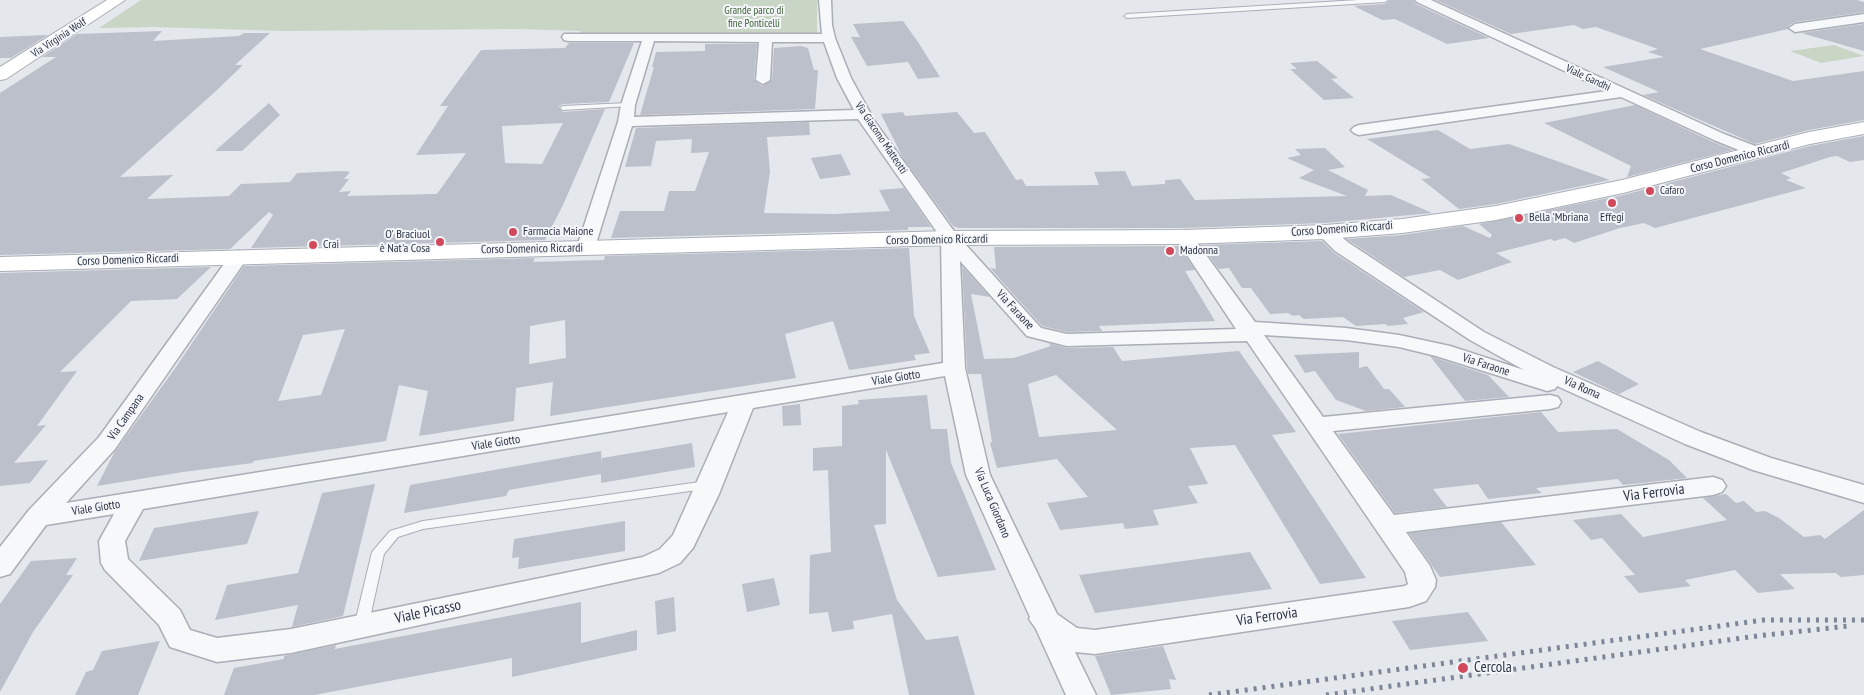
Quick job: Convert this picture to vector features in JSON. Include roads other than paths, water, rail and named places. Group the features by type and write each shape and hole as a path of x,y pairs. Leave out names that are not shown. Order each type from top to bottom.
{"main road":[{"name":"Via Virginia Wolf","path":"0,75 117,0"},
{"name":"Corso Domenico Riccardi","path":"0,264 950,238 1184,237 1325,232 1402,226 1496,213 1623,186 1808,138 1864,128"}],"street":[{"name":"Via Giacomo Matteotti","path":"826,0 828,38 844,78 862,114 950,238"},
{"name":"Viale Gandhi","path":"1421,0 1621,93 1757,152"},
{"path":"1795,28 1864,18"},
{"path":"568,37 828,38"},
{"path":"586,248 626,122 628,105 649,38"},
{"path":"763,80 766,38"},
{"path":"1359,130 1621,93"},
{"path":"626,122 862,114"},
{"name":"Via Roma","path":"1325,232 1342,247 1477,336 1545,372 1694,438 1762,464 1864,494"},
{"name":"Via Ferrovia","path":"1043,619 1070,639 1096,642 1409,596 1416,593 1421,587 1420,573 1184,237"},
{"name":"Via Faraone","path":"950,238 1034,332 1067,340 1249,332 1346,334 1399,341 1442,351 1548,384 1711,457"},
{"name":"Via Luca Giordano","path":"950,238 954,368 978,475 1043,619 1080,695"},
{"name":"Via Campana","path":"0,567 38,517 107,443 239,257"},
{"name":"Viale Giotto","path":"38,517 954,368"},
{"name":"Viale Picasso","path":"134,502 112,541 115,563 170,618 180,639 217,650 291,641 649,566 670,556 684,541 744,402"},
{"path":"1316,425 1550,402"},
{"name":"Via Ferrovia","path":"1387,525 1713,486"}],"lane":[{"path":"1127,16 1385,0"},
{"path":"563,108 628,105"},
{"path":"361,626 378,552 394,534 424,525 710,484"}],"railway":[{"path":"1209,695 1764,620 1864,620"},
{"path":"1326,695 1757,636 1849,626"}],"place":[{"name":"Cafaro","path":"1650,191"},
{"name":"Effegi","path":"1612,203"},
{"name":"Bella 'Mbriana","path":"1519,218"},
{"name":"Farmacia Maione","path":"513,232"},
{"name":"O' Braciuol è Nat'a Cosa","path":"440,242"},
{"name":"Crai","path":"313,245"},
{"name":"Madonna","path":"1170,251"},
{"name":"Cercola","path":"1463,668"}],"park label":[{"name":"Grande parco di fine Ponticelli","path":"754,17"}]}
